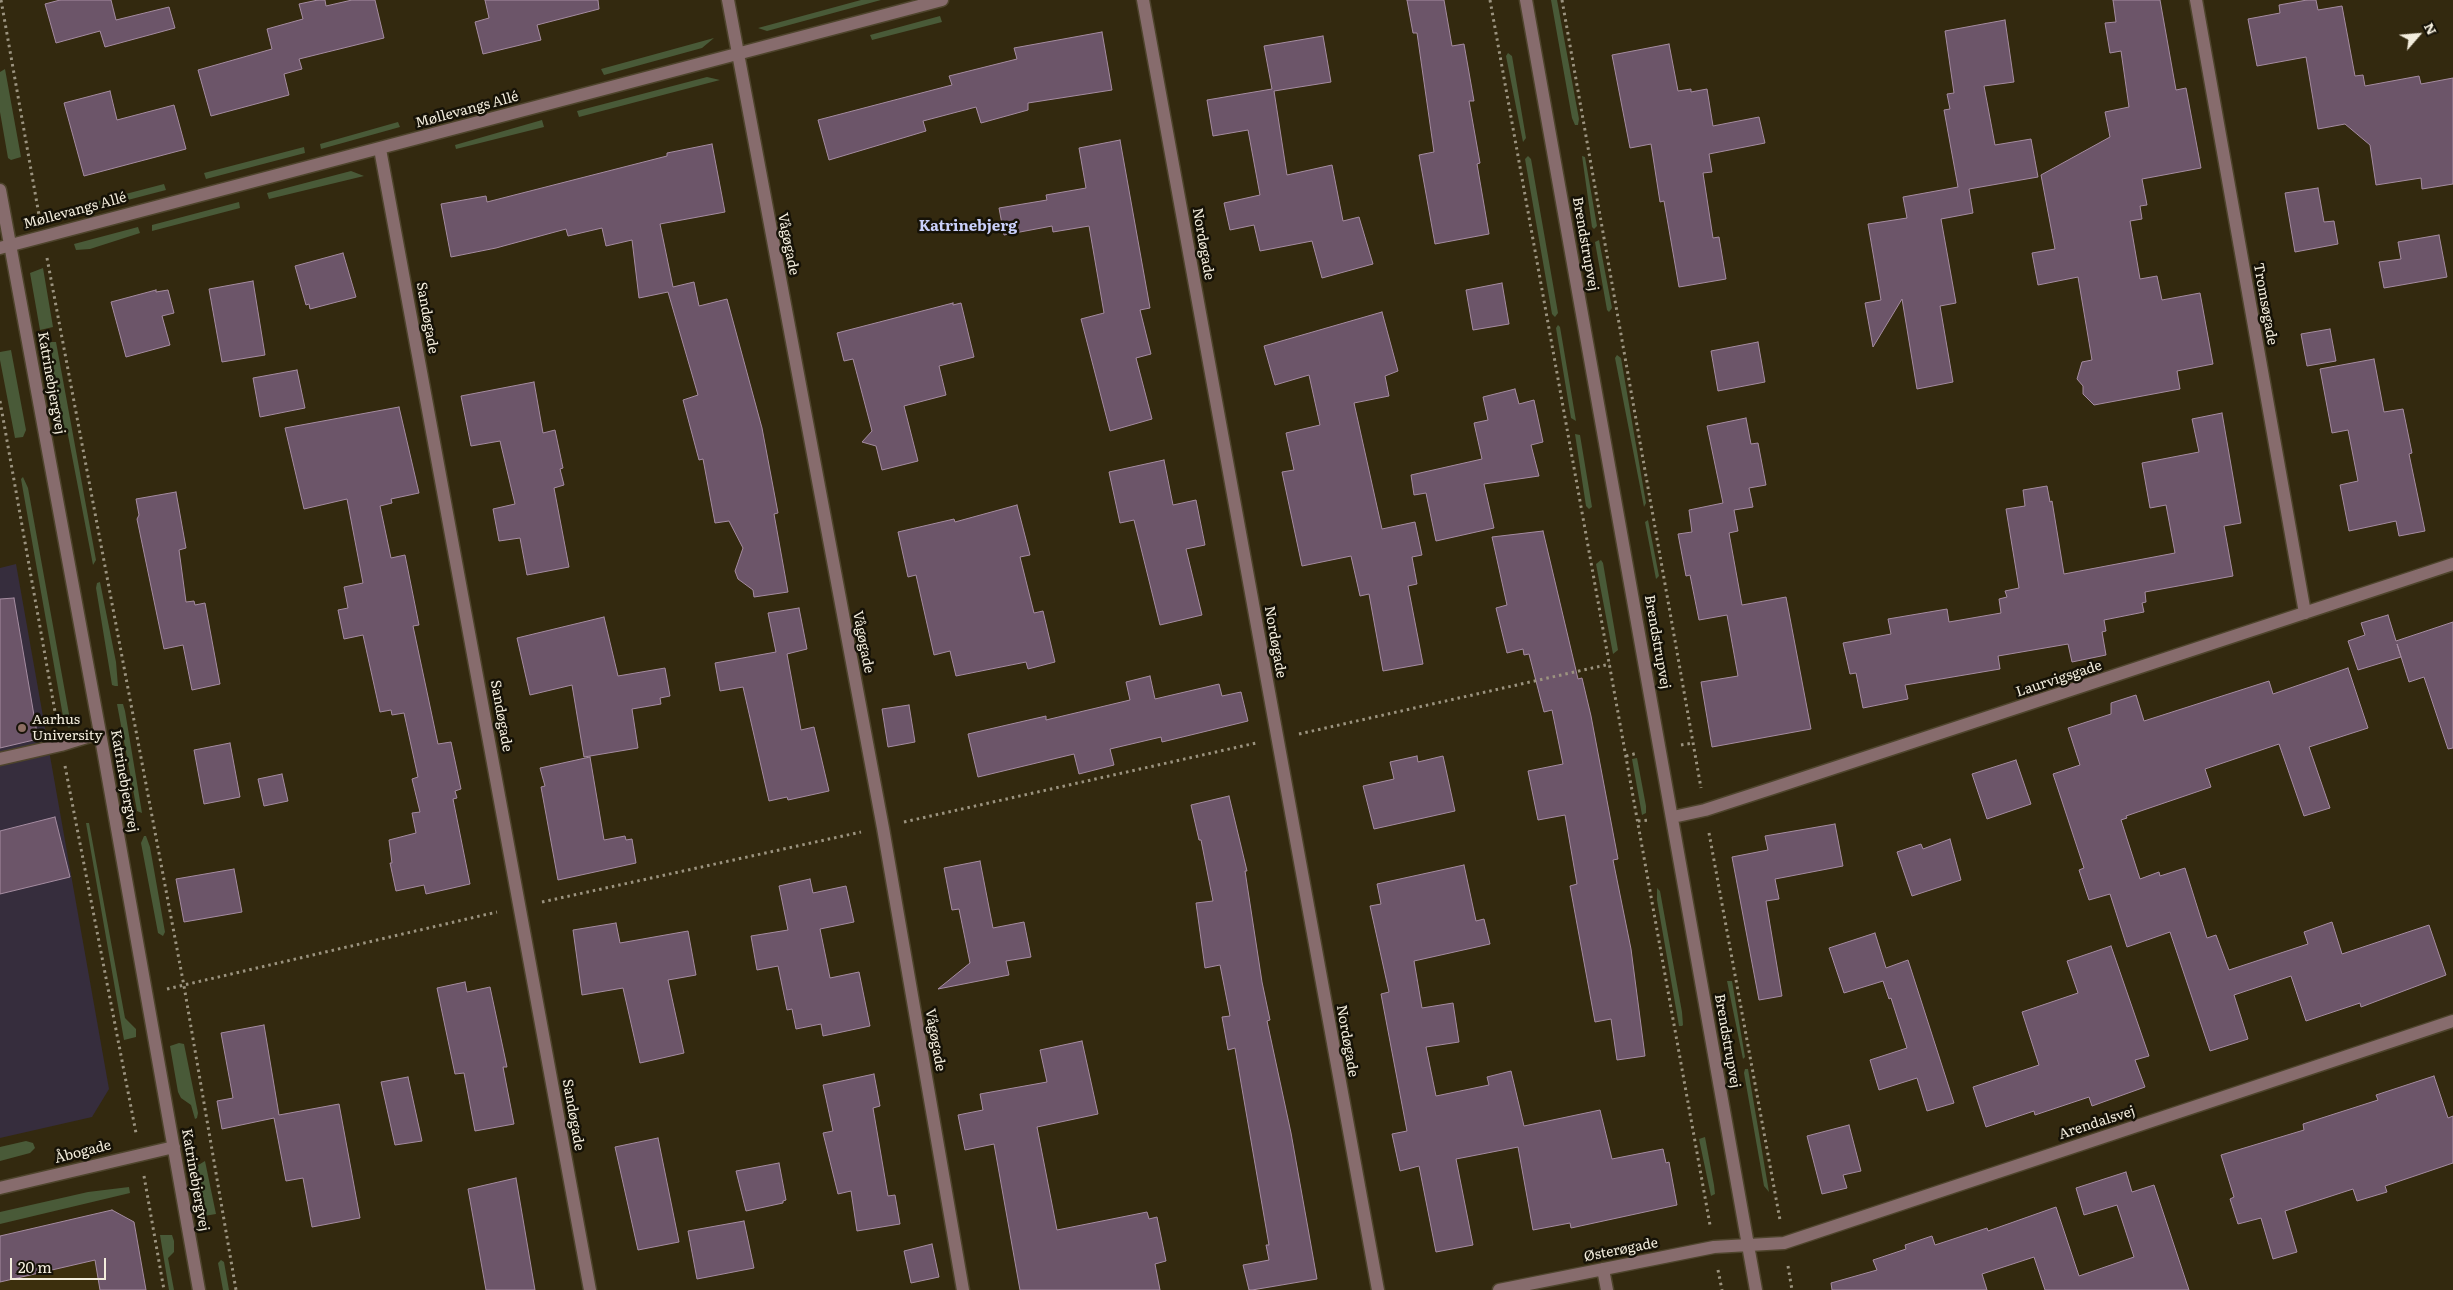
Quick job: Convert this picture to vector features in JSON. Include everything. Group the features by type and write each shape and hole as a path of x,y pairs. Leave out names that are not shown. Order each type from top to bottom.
{"street":[{"name":"Vågøgade","path":"728,0 882,828 963,1290"},
{"name":"Møllevangs Allé","path":"5,246 942,0"},
{"name":"Nordøgade","path":"1143,0 1378,1290"},
{"name":"Brendstrupvej","path":"1526,0 1756,1290"},
{"name":"Tromsøgade","path":"2196,0 2305,613"},
{"name":"Sandøgade","path":"380,149 590,1290"},
{"name":"Katrinebjergvej","path":"0,190 5,246 100,733 199,1290"},
{"name":"Laurvigsgade","path":"1673,817 1704,810 2453,564"},
{"path":"0,759 61,745 100,733"},
{"name":"Arendalsvej","path":"1748,1245 1784,1243 2453,1021"},
{"name":"Åbogade","path":"0,1188 174,1147"},
{"name":"Østerøgade","path":"1500,1290 1714,1247 1748,1245"},
{"path":"1603,1269 1607,1290"}],"path":[{"path":"1,0 42,235 184,986 236,1290"},
{"path":"1490,0 1722,1290"},
{"path":"1562,0 1704,810 1792,1290"},
{"path":"0,401 61,745 140,1154 164,1290"}],"shaded area":[{"name":"Aarhus University","path":"16,564 109,1089 92,1117 0,1138 0,568"},
{"path":"112,1210 134,1222 146,1290 0,1290 0,1236"}],"green space":[{"path":"861,0 881,0 767,31 758,28"},
{"path":"1551,0 1557,0 1579,119 1578,125 1575,125 1572,118"},
{"path":"940,16 942,22 872,40 870,35"},
{"path":"714,38 702,48 604,75 601,69"},
{"path":"1508,53 1512,56 1526,138 1523,142 1506,56"},
{"path":"5,69 21,157 11,160 8,158 0,112 0,72"},
{"path":"707,77 720,80 579,117 577,111"},
{"path":"542,120 544,127 456,149 455,145"},
{"path":"398,122 400,127 321,149 320,144"},
{"path":"304,147 305,153 206,179 204,173"},
{"path":"1528,156 1531,159 1558,313 1555,317 1552,314 1525,159"},
{"path":"1582,156 1585,157 1597,226 1594,229 1592,227"},
{"path":"351,171 364,176 269,199 267,193"},
{"path":"164,184 166,190 78,213 66,220 64,210"},
{"path":"239,202 240,208 152,231 152,225"},
{"path":"138,227 140,233 90,249 76,250 74,244"},
{"path":"1599,240 1612,308 1609,312 1607,310 1595,242"},
{"path":"43,268 53,327 40,330 30,273"},
{"path":"1558,325 1560,327 1576,421 1571,418 1556,328"},
{"path":"56,342 96,560 93,565 67,430 57,427 43,344"},
{"path":"11,350 26,430 23,437 15,438 0,360 0,352"},
{"path":"1617,355 1621,358 1646,503 1644,507 1615,358"},
{"path":"1575,434 1580,435 1592,507 1589,509 1586,506"},
{"path":"23,477 28,488 71,725 69,728 64,722 21,479"},
{"path":"1648,520 1659,576 1656,579 1645,522"},
{"path":"1601,560 1618,650 1613,654 1596,564"},
{"path":"100,582 116,662 118,686 112,685 96,588 97,583"},
{"path":"117,704 123,704 125,711 142,813 137,811"},
{"path":"1637,758 1646,806 1646,813 1642,815 1632,759"},
{"path":"86,823 89,823 125,1018 136,1029 136,1037 124,1040"},
{"path":"144,836 146,836 150,847 165,932 163,936 158,933 141,843"},
{"path":"1657,888 1660,891 1682,1012 1682,1026 1679,1026 1657,900"},
{"path":"1727,981 1732,981 1745,1057 1743,1059"},
{"path":"179,1043 184,1044 198,1113 195,1119 191,1105 181,1098 178,1092 170,1046"},
{"path":"1745,1069 1748,1069 1769,1192 1764,1186 1744,1073"},
{"path":"1705,1137 1715,1194 1711,1196 1699,1139"},
{"path":"26,1141 33,1143 35,1148 30,1153 0,1161 0,1147"},
{"path":"205,1161 216,1214 204,1216 201,1213 194,1170 195,1167"},
{"path":"129,1187 130,1193 0,1224 0,1212 88,1192"},
{"path":"160,1235 172,1235 174,1241 174,1252 168,1258 174,1290 169,1290"},
{"path":"221,1260 224,1262 229,1290 223,1290 218,1263"}],"building":[{"path":"60,0 111,0 116,20 169,7 175,28 105,47 100,31 56,43 45,4"},
{"path":"325,0 326,6 352,0 375,0 384,38 299,59 302,69 284,74 289,95 211,116 198,70 272,49 267,29 303,19 299,4"},
{"path":"485,0 598,0 599,9 537,25 541,40 483,54 475,22 489,18"},
{"path":"1407,0 1444,0 1452,46 1464,44 1474,101 1469,101 1480,163 1477,164 1489,234 1435,244 1419,155 1434,152 1417,33 1413,33"},
{"path":"2113,0 2160,0 2176,90 2186,88 2201,168 2142,179 2147,205 2140,206 2142,219 2130,221 2140,279 2157,276 2162,300 2200,293 2213,364 2177,371 2180,389 2094,405 2083,394 2083,386 2077,379 2082,362 2092,360 2078,277 2038,285 2032,253 2055,249 2041,175 2110,137 2105,112 2129,107 2121,51 2110,53 2105,23 2116,22"},
{"path":"2316,0 2318,10 2342,6 2355,76 2363,75 2365,86 2419,76 2421,84 2453,78 2453,184 2422,189 2421,178 2376,185 2370,145 2345,124 2318,129 2306,57 2257,66 2248,19 2280,13 2279,5"},
{"path":"2005,20 2014,82 1984,86 1995,145 2031,139 2038,177 1969,189 1973,213 1941,219 1956,303 1940,306 1953,382 1917,389 1902,299 1873,347 1865,303 1881,300 1868,224 1907,218 1903,197 1958,187 1944,110 1950,109 1947,94 1954,93 1945,31"},
{"path":"1102,32 1112,90 1028,103 1028,110 981,123 976,107 923,121 926,131 829,160 818,120 952,85 949,76 1017,59 1014,48"},
{"path":"1323,36 1331,82 1274,91 1287,175 1332,165 1343,221 1359,217 1373,264 1322,278 1312,241 1260,251 1254,225 1230,230 1224,203 1260,195 1248,130 1213,136 1207,100 1272,89 1264,46"},
{"path":"1669,44 1678,91 1691,89 1691,92 1707,89 1713,126 1759,117 1765,143 1709,154 1712,172 1703,173 1713,238 1719,237 1726,279 1679,287 1664,201 1660,202 1651,144 1630,148 1612,55"},
{"path":"110,91 117,120 174,105 186,149 84,176 64,103"},
{"path":"1120,140 1150,308 1140,310 1151,354 1136,358 1152,419 1110,431 1081,319 1104,313 1089,226 1053,232 1052,226 1004,235 999,208 1047,200 1046,195 1086,188 1079,148"},
{"path":"712,144 725,212 660,224 673,287 694,282 699,306 727,299 762,428 778,513 774,514 788,592 754,597 753,590 738,579 735,571 743,548 729,521 715,523 703,459 699,460 683,400 698,395 668,292 639,298 632,240 606,246 602,228 568,236 566,229 496,248 451,257 441,204 486,196 487,202 667,156 667,153"},
{"path":"2318,188 2324,222 2334,221 2338,244 2295,252 2285,193"},
{"path":"2439,235 2447,277 2384,288 2379,262 2401,259 2398,242"},
{"path":"343,253 356,297 310,309 309,304 306,305 295,266"},
{"path":"253,281 265,355 222,362 209,289"},
{"path":"1502,283 1509,324 1473,330 1466,290"},
{"path":"156,290 156,292 168,290 174,313 162,316 170,345 126,357 111,302"},
{"path":"953,303 953,305 961,303 974,357 939,366 946,395 904,406 918,461 882,470 876,446 862,442 872,431 853,359 844,361 837,333"},
{"path":"1382,312 1398,371 1385,376 1389,396 1354,403 1382,529 1415,522 1422,555 1412,557 1417,584 1408,586 1423,664 1383,671 1369,594 1360,596 1351,556 1302,566 1282,472 1294,470 1286,433 1320,425 1309,375 1275,385 1264,346"},
{"path":"2330,329 2336,361 2307,366 2301,334"},
{"path":"1758,342 1765,382 1718,391 1711,351"},
{"path":"2374,359 2384,412 2403,409 2412,453 2409,454 2425,531 2399,536 2396,521 2349,531 2340,485 2358,481 2348,430 2332,433 2320,369"},
{"path":"297,370 305,408 260,417 253,378"},
{"path":"534,382 543,433 555,430 563,468 560,469 564,485 554,488 569,567 527,575 520,538 499,541 493,509 515,504 500,441 471,446 461,396"},
{"path":"1515,389 1519,404 1534,400 1543,442 1531,445 1539,476 1484,484 1494,528 1436,541 1426,493 1414,495 1411,475 1482,459 1474,423 1488,420 1483,397"},
{"path":"399,407 419,493 391,499 392,503 380,506 391,558 405,555 419,625 413,626 438,744 451,742 461,789 455,791 457,798 453,799 470,884 426,894 424,885 396,891 390,863 392,863 389,840 416,833 412,813 420,812 412,779 418,777 404,713 392,715 391,710 380,712 363,635 344,639 338,610 348,608 344,587 363,583 347,499 304,509 285,428"},
{"path":"2222,413 2241,523 2224,526 2233,576 2145,592 2146,602 2142,603 2144,612 2104,620 2106,631 2102,632 2106,655 2072,662 2068,644 1998,656 2000,669 1905,685 1908,699 1863,708 1856,673 1850,674 1843,643 1891,634 1888,619 1947,609 1949,622 2001,613 1999,599 2007,597 2005,591 2019,588 2006,509 2025,506 2023,490 2047,486 2050,502 2052,501 2064,574 2175,553 2166,505 2150,508 2142,463 2199,452 2192,419"},
{"path":"1746,418 1751,444 1758,443 1766,485 1749,488 1753,507 1734,510 1738,531 1729,533 1742,605 1786,597 1811,729 1712,747 1701,682 1738,676 1727,615 1699,620 1690,575 1686,576 1678,534 1692,532 1689,510 1723,503 1707,426"},
{"path":"1164,460 1173,505 1196,500 1205,545 1186,549 1202,615 1160,625 1134,520 1120,523 1109,472"},
{"path":"176,492 186,548 179,550 186,602 194,601 195,605 205,603 220,684 192,690 183,645 164,649 137,519 139,515 136,499"},
{"path":"1017,505 1030,555 1020,557 1034,613 1043,611 1055,662 1028,669 1026,662 956,676 950,651 934,655 916,575 908,577 898,532 954,519 955,522"},
{"path":"1543,531 1578,679 1582,678 1591,716 1618,859 1613,860 1631,949 1645,1056 1617,1060 1611,1019 1595,1022 1570,886 1577,884 1565,815 1538,820 1528,771 1563,764 1552,710 1544,712 1529,654 1524,655 1523,649 1507,653 1496,608 1507,605 1492,537"},
{"path":"14,598 38,739 0,748 0,599"},
{"path":"799,608 807,649 787,654 801,730 814,727 829,791 788,800 787,797 769,801 743,687 720,691 715,663 776,652 768,613"},
{"path":"2388,615 2396,641 2453,622 2453,748 2448,749 2424,677 2409,682 2397,644 2401,657 2358,670 2348,641 2365,635 2361,623"},
{"path":"604,617 618,676 665,668 670,696 660,698 661,704 632,709 638,748 584,757 572,685 530,695 517,638"},
{"path":"2348,668 2368,728 2309,747 2330,808 2304,816 2279,744 2205,769 2211,787 2126,816 2127,818 2121,820 2140,879 2159,872 2160,876 2185,868 2207,938 2216,935 2229,970 2308,944 2304,932 2332,922 2342,954 2429,925 2446,975 2361,1007 2360,1003 2306,1021 2291,976 2234,995 2248,1039 2210,1051 2170,932 2127,947 2110,894 2089,900 2079,870 2084,868 2053,774 2080,765 2068,728 2111,714 2111,703 2136,695 2144,721 2269,681 2273,694"},
{"path":"1150,676 1155,699 1219,684 1222,696 1241,692 1248,721 1162,742 1161,737 1110,749 1114,765 1079,774 1074,754 978,777 968,734 1046,716 1046,720 1130,700 1126,682"},
{"path":"909,705 915,742 888,747 882,709"},
{"path":"230,743 240,797 204,804 194,750"},
{"path":"1417,756 1418,762 1443,756 1455,811 1374,829 1363,786 1394,779 1390,762"},
{"path":"590,757 604,840 625,836 626,840 632,839 636,863 558,880 541,787 545,786 540,768"},
{"path":"2016,760 2031,804 1987,819 1972,774"},
{"path":"282,774 288,801 264,806 258,779"},
{"path":"1229,796 1247,871 1245,871 1262,982 1270,1020 1267,1021 1291,1133 1317,1279 1252,1290 1249,1290 1243,1265 1269,1260 1266,1245 1269,1245 1235,1048 1228,1050 1222,1017 1230,1016 1220,965 1205,968 1196,903 1213,901 1201,840 1199,840 1191,805"},
{"path":"55,817 70,877 0,894 0,831"},
{"path":"1835,824 1843,866 1775,879 1779,899 1766,901 1782,996 1759,1000 1732,857 1768,850 1765,836"},
{"path":"1950,839 1961,880 1912,896 1897,852 1921,844 1923,849"},
{"path":"980,861 993,928 1024,922 1031,957 1006,961 1009,975 938,989 970,963 959,909 952,910 944,868"},
{"path":"1464,865 1476,921 1484,919 1490,944 1414,961 1422,1008 1453,1003 1459,1042 1426,1047 1436,1096 1489,1085 1487,1077 1511,1071 1524,1126 1600,1110 1612,1159 1663,1149 1666,1163 1669,1162 1677,1205 1571,1228 1570,1223 1533,1230 1518,1147 1456,1159 1473,1245 1436,1252 1419,1166 1400,1171 1392,1134 1407,1131 1381,994 1389,992 1370,906 1381,904 1377,884"},
{"path":"234,869 242,912 184,922 176,879"},
{"path":"810,879 813,893 846,886 854,922 820,929 830,978 859,972 870,1026 823,1036 821,1024 796,1029 792,1009 787,1010 778,966 757,970 751,936 788,930 779,886"},
{"path":"616,923 620,943 688,931 696,975 668,980 684,1053 640,1063 623,988 582,995 573,930"},
{"path":"1875,933 1886,968 1908,960 1954,1103 1927,1111 1917,1078 1879,1090 1870,1060 1907,1048 1891,998 1889,999 1883,981 1844,993 1829,948"},
{"path":"2111,946 2149,1056 2135,1060 2145,1087 2092,1106 2089,1097 2035,1115 2034,1111 1986,1127 1973,1087 2039,1065 2022,1012 2078,993 2067,961"},
{"path":"465,982 467,992 490,987 507,1067 503,1067 514,1124 475,1131 464,1073 455,1074 437,988"},
{"path":"264,1025 279,1115 339,1104 360,1218 312,1227 303,1178 286,1181 274,1118 222,1129 217,1101 233,1098 221,1033"},
{"path":"1082,1041 1098,1114 1037,1127 1057,1230 1147,1212 1149,1219 1157,1217 1166,1261 1155,1264 1160,1290 1020,1290 994,1144 965,1150 958,1115 983,1110 980,1094 1047,1082 1040,1050"},
{"path":"874,1074 880,1106 873,1108 888,1196 895,1195 900,1224 857,1231 851,1191 838,1194 823,1133 833,1131 823,1085"},
{"path":"2434,1076 2448,1118 2453,1116 2453,1163 2385,1186 2387,1192 2357,1201 2353,1189 2285,1211 2297,1252 2273,1259 2261,1218 2238,1224 2230,1199 2234,1197 2221,1155 2304,1130 2303,1124 2378,1100 2376,1095"},
{"path":"408,1077 422,1141 395,1145 381,1082"},
{"path":"1849,1125 1861,1171 1843,1175 1847,1188 1822,1194 1807,1136"},
{"path":"658,1138 679,1242 638,1250 615,1147"},
{"path":"779,1163 786,1200 783,1203 746,1211 736,1171"},
{"path":"2126,1172 2132,1192 2154,1185 2189,1290 2045,1290 2034,1257 1982,1274 1987,1290 1832,1290 1831,1283 1877,1270 1873,1260 1906,1249 1905,1245 1932,1236 1935,1245 1987,1228 1988,1231 2056,1207 2079,1276 2134,1257 2117,1205 2084,1215 2076,1188"},
{"path":"516,1178 535,1290 486,1290 468,1189"},
{"path":"112,1210 134,1222 146,1290 100,1290 95,1260 0,1282 0,1236"},
{"path":"744,1221 754,1268 697,1279 688,1231"},
{"path":"932,1244 939,1277 911,1283 904,1251"}],"place":[{"name":"Aarhus University","path":"22,728"}],"district":[{"name":"Katrinebjerg","path":"968,227"}]}
